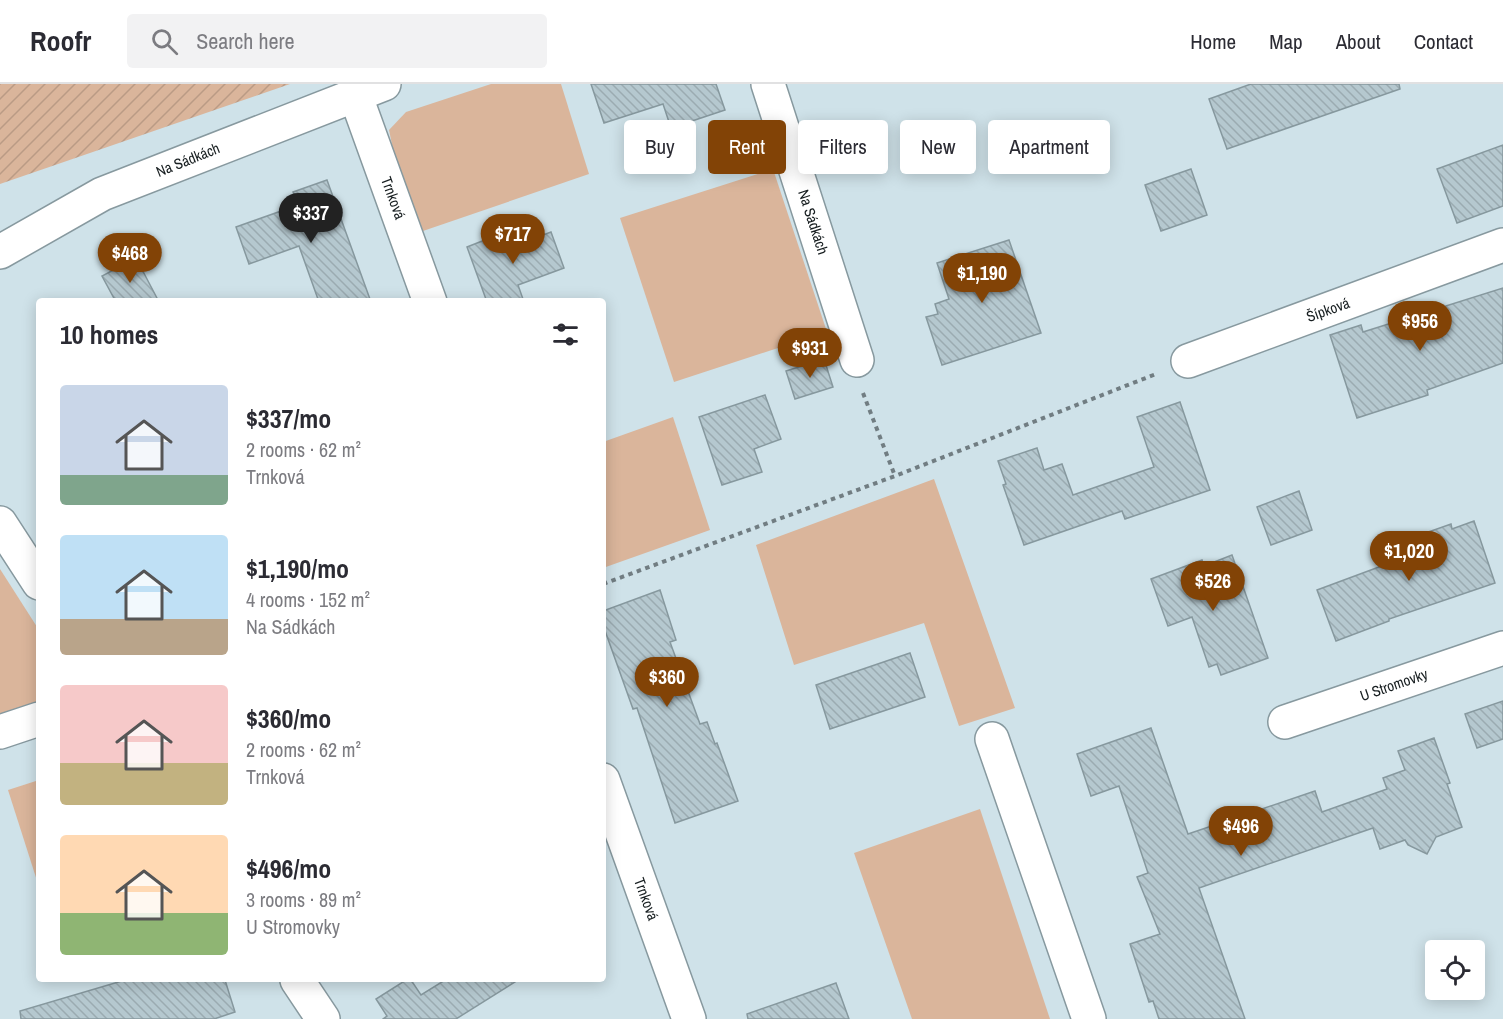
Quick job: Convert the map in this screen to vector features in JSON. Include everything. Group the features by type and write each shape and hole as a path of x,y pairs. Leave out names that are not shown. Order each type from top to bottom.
{"street":[{"name":"Na Sádkách","path":"768,84 859,375"},
{"name":"Na Sádkách","path":"0,252 102,194 370,89"},
{"name":"Trnková","path":"370,89 429,298"},
{"name":"Šípková","path":"1188,361 1503,245"},
{"path":"0,523 36,578"},
{"name":"U Stromovky","path":"1285,722 1503,648"},
{"path":"0,732 36,720"},
{"path":"992,739 1089,1019"},
{"name":"Trnková","path":"606,788 689,1019"},
{"path":"298,982 323,1019"}],"path":[{"path":"606,583 895,476 1188,361"},
{"path":"859,375 895,476"}],"shaded area":[{"path":"0,84 290,84 0,184"},
{"path":"491,84 561,84 589,174 423,231 394,154 389,130 406,112"},
{"path":"757,174 775,174 827,332 674,382 620,218"},
{"path":"673,417 710,530 606,567 606,441"},
{"path":"934,479 1015,708 959,726 924,623 794,665 756,545"},
{"path":"0,569 36,625 36,705 0,716"},
{"path":"36,781 36,878 8,790"},
{"path":"980,809 1050,1019 912,1019 854,853"}],"building":[{"path":"591,84 716,84 725,110 695,120 668,120 663,104 604,123"},
{"path":"1251,84 1399,84 1400,89 1227,149 1209,99"},
{"path":"1503,145 1503,206 1457,223 1437,169"},
{"path":"1191,169 1207,215 1161,231 1145,185"},
{"path":"327,180 370,298 318,298 299,246 249,264 236,227 298,205 293,192"},
{"path":"551,232 564,268 518,285 523,298 486,298 467,247 500,234 506,249"},
{"path":"1009,240 1041,333 942,365 926,317 938,314 935,304 949,299 937,263"},
{"path":"136,258 157,298 114,298 102,276"},
{"path":"1503,288 1503,363 1427,390 1428,395 1357,418 1330,335 1361,325 1363,332"},
{"path":"824,359 833,387 795,399 786,371"},
{"path":"765,395 781,439 754,449 762,472 722,485 699,417"},
{"path":"1180,402 1210,490 1125,519 1122,511 1024,545 1003,485 1006,484 998,461 1037,448 1044,470 1062,464 1073,495 1154,467 1137,417"},
{"path":"1299,491 1312,530 1271,545 1257,507"},
{"path":"1474,521 1495,583 1389,619 1389,621 1336,641 1317,590 1422,551 1417,536 1451,524 1452,529"},
{"path":"1232,555 1268,658 1221,675 1217,664 1209,667 1192,617 1168,626 1151,579 1202,560 1204,566"},
{"path":"660,590 676,640 670,642 700,724 707,722 738,801 675,823 637,708 633,709 606,633 606,610"},
{"path":"910,653 925,697 830,729 816,685"},
{"path":"1503,701 1503,739 1477,748 1465,714"},
{"path":"1151,728 1188,834 1315,791 1322,812 1387,789 1383,778 1405,770 1398,751 1434,738 1462,827 1436,837 1427,854 1408,845 1405,840 1380,849 1373,828 1199,888 1245,1019 1159,1019 1153,1001 1149,1002 1130,944 1160,934 1137,877 1148,873 1119,786 1091,796 1077,754"},
{"path":"118,982 226,982 235,1012 214,1019 21,1019 20,1011"},
{"path":"403,982 412,982 421,995 442,982 515,982 456,1019 383,1019 387,1016 376,999"},
{"path":"836,983 849,1019 748,1019 747,1014"}]}
